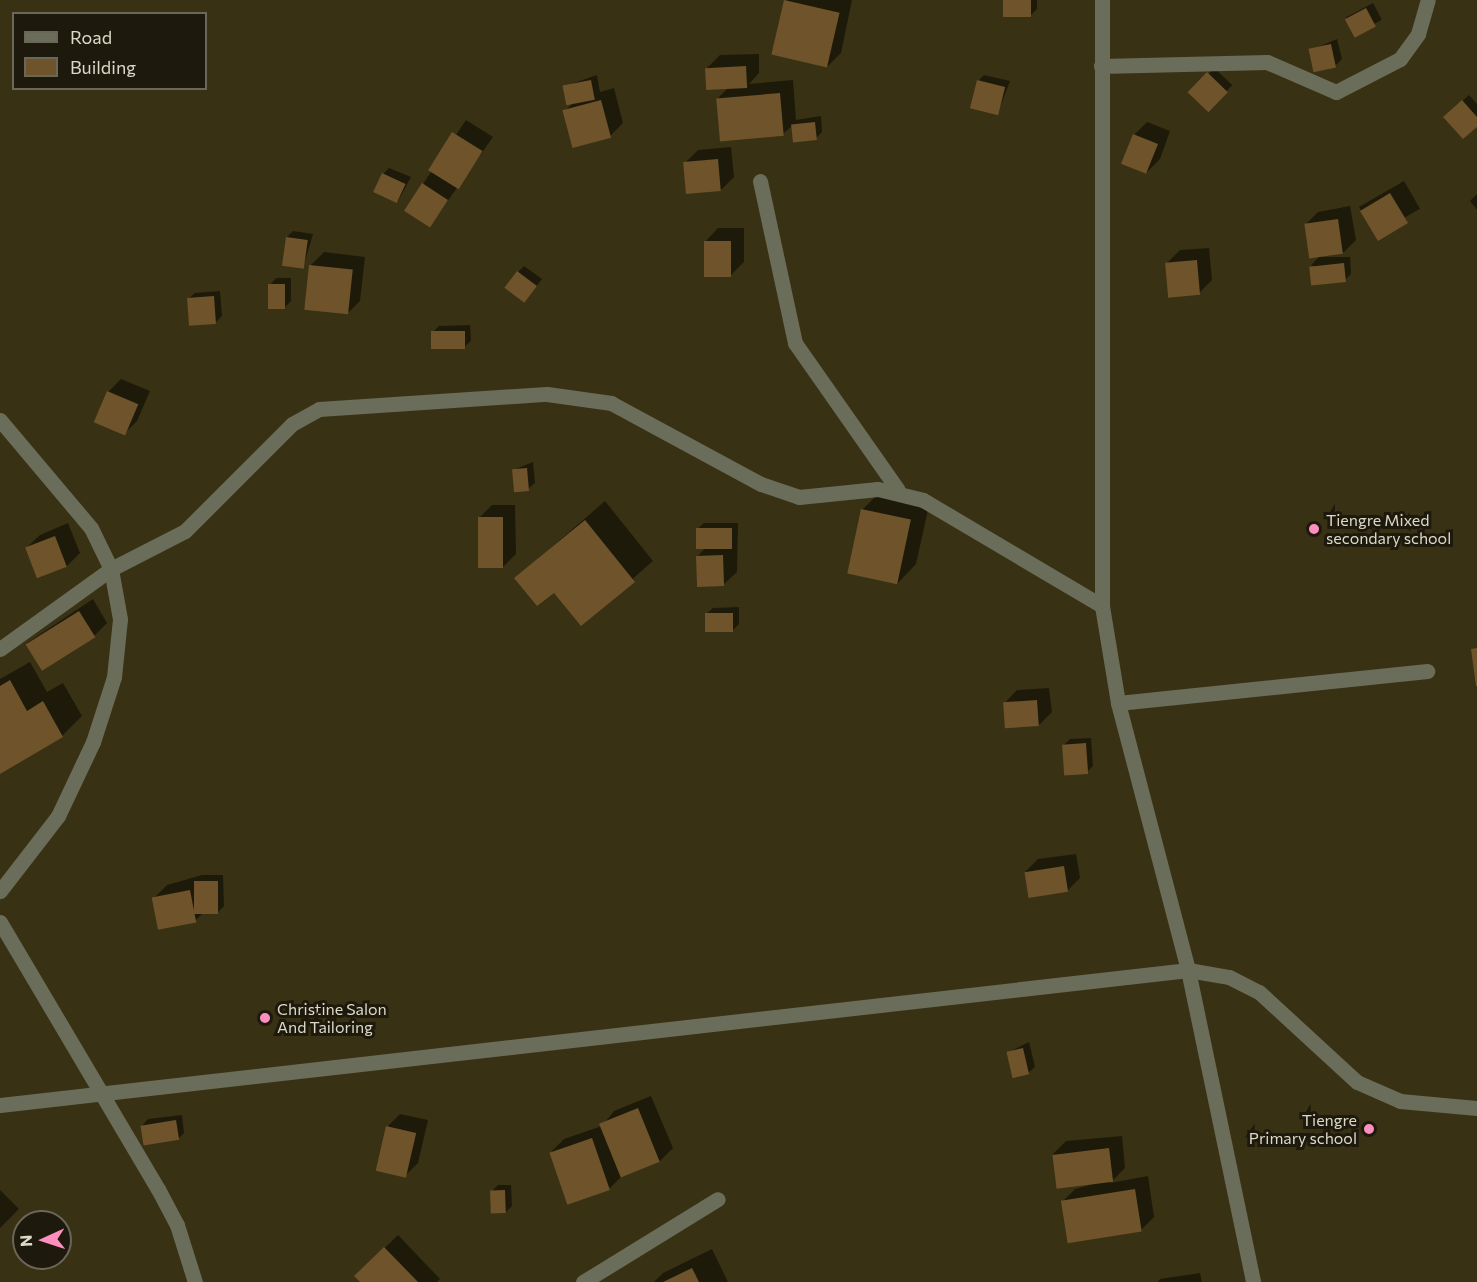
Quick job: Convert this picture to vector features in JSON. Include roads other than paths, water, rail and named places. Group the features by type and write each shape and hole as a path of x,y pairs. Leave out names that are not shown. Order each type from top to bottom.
{"street":[{"path":"1102,0 1102,606 1118,703 1188,970 1253,1282"},
{"path":"1101,66 1267,62 1336,92 1400,59 1418,34 1428,0"},
{"path":"760,181 795,343 898,490 1102,606"},
{"path":"0,649 111,569 185,531 292,424 329,408 578,395 611,403 761,484 799,497 898,490"},
{"path":"0,420 92,528 111,569 120,618 114,677 93,742 58,816 0,891"},
{"path":"1118,703 1427,671"},
{"path":"0,922 177,1225 195,1282"},
{"path":"0,1105 1188,970 1229,976 1259,992 1357,1082 1400,1101 1477,1108"},
{"path":"583,1282 718,1199"}],"place":[{"name":"Tiengre Mixed secondary school","path":"1314,529"},
{"name":"Christine Salon And Tailoring","path":"265,1018"},
{"name":"Tiengre Primary school","path":"1369,1129"}]}
